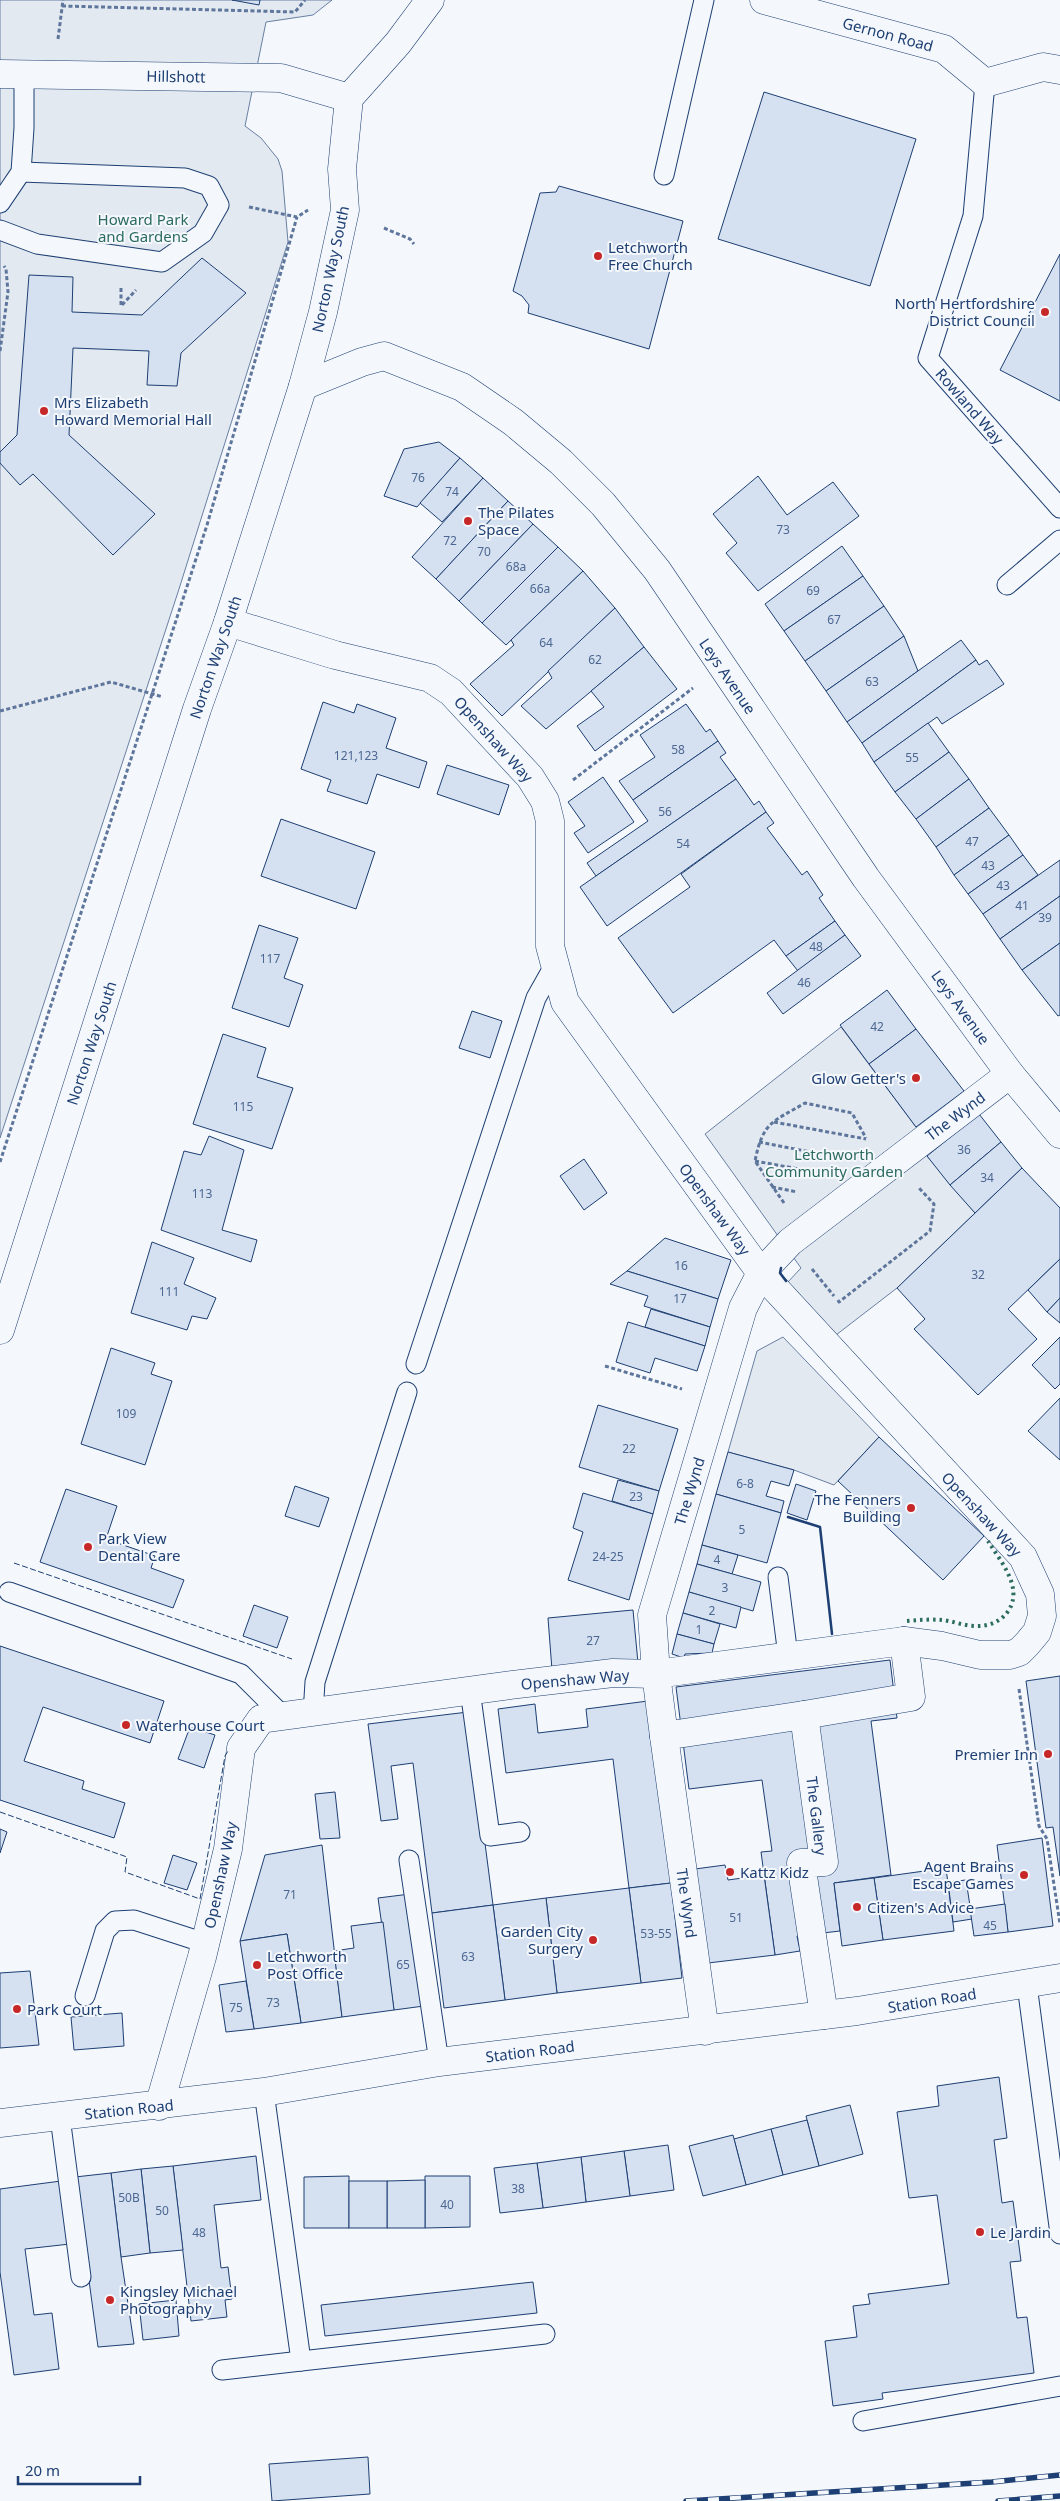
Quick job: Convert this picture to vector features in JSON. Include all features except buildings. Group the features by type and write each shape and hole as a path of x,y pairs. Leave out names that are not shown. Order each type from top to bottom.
{"street":[{"path":"349,98 398,43 430,0"},
{"name":"Gernon Road","path":"764,0 944,49 985,83"},
{"path":"985,83 1043,67 1060,70"},
{"name":"Hillshott","path":"12,74 281,78 349,98"},
{"name":"Norton Way South","path":"0,1330 197,709 228,622 303,386 323,312 345,210 342,169 349,98"},
{"name":"Leys Avenue","path":"303,386 362,362 384,356 462,387 513,422 560,462 603,504 657,570 866,878 1010,1074 1060,1134"},
{"name":"Openshaw Way","path":"159,2106 205,1944 228,1849 241,1748 261,1719 282,1715 313,1714 470,1690 613,1673 656,1674 904,1641 942,1646 980,1655 1010,1655 1019,1652 1028,1644 1051,1618 1023,1558 761,1273 565,1002 550,946 550,821 545,801 524,770 451,692 430,678 335,654 228,622"},
{"name":"The Wynd","path":"705,2031 656,1674 652,1615 743,1308 761,1273 797,1236 1010,1074"},
{"path":"664,1736 911,1697 904,1641"},
{"name":"The Gallery","path":"804,1715 824,1862 801,1863 824,2015"},
{"name":"Station Road","path":"0,2123 159,2106 264,2092 439,2062 824,2015 1027,1985 1060,1978"}],"lane":[{"path":"664,174 704,0"},
{"path":"0,203 21,172 24,128 12,74"},
{"name":"Rowland Way","path":"985,83 972,216 928,358 1060,508"},
{"path":"0,230 37,244 162,262 203,233 219,206 209,186 185,178 21,172"},
{"path":"1007,585 1060,540"},
{"path":"416,1364 536,998 554,966"},
{"path":"313,1714 315,1682 407,1392"},
{"path":"778,1577 788,1656"},
{"path":"9,1592 241,1674 282,1715"},
{"path":"470,1690 490,1836 520,1832"},
{"path":"409,1860 439,2062"},
{"path":"85,1996 105,1931 115,1921 134,1920 205,1944"},
{"path":"1027,1985 1060,2234"},
{"path":"264,2092 301,2361"},
{"path":"60,2117 81,2277"},
{"path":"222,2370 545,2334"},
{"path":"863,2422 1060,2386"}],"path":[{"path":"62,6 295,12 305,0"},
{"path":"250,207 297,216 308,210"},
{"path":"0,1162 151,692 207,525 297,216"},
{"path":"384,228 410,239 414,244"},
{"path":"0,263 6,269 8,292 0,351"},
{"path":"545,801 722,667"},
{"path":"0,711 112,682 151,692"},
{"path":"759,1142 884,1170 934,1204 930,1231 839,1302 797,1236 755,1161 759,1142 763,1132 774,1122 806,1103 852,1113 884,1170"},
{"path":"774,1122 867,1140"},
{"path":"755,1161 884,1170"},
{"path":"605,1366 716,1400"},
{"path":"1010,1655 1018,1687 1039,1826 1047,1840 1060,1924"}],"green space":[{"name":"Howard Park and Gardens","path":"0,0 332,0 313,15 266,22 245,126 261,138 278,159 282,171 288,242 179,589 0,1138"},
{"name":"Letchworth Community Garden","path":"841,1027 916,1127 927,1156 975,1213 897,1288 836,1335 787,1283 801,1268 705,1134"},
{"path":"783,1337 879,1437 834,1485 794,1470 728,1452 757,1351"}],"railway":[{"path":"686,2501 992,2482 1060,2475"},
{"path":"998,2501 1060,2496"}],"hedge":[{"path":"907,1621 938,1620 972,1626 984,1626 999,1620 1005,1615 1013,1601 1012,1584 1005,1567 988,1541"}],"fence":[{"path":"14,1563 292,1659"},
{"path":"0,1812 127,1857 125,1872 200,1899 225,1756 228,1751"}],"wall":[{"path":"781,1268 780,1273 786,1281"},
{"path":"788,1517 820,1527 832,1634"}],"place":[{"name":"Letchworth Free Church","path":"598,256"},
{"name":"North Hertfordshire District Council","path":"1045,312"},
{"name":"Mrs Elizabeth Howard Memorial Hall","path":"44,411"},
{"name":"The Pilates Space","path":"468,521"},
{"name":"Glow Getter's","path":"916,1078"},
{"name":"The Fenners Building","path":"911,1508"},
{"name":"Park View Dental Care","path":"88,1547"},
{"name":"Waterhouse Court","path":"126,1725"},
{"name":"Premier Inn","path":"1048,1754"},
{"name":"Kattz Kidz","path":"730,1872"},
{"name":"Agent Brains Escape Games","path":"1024,1875"},
{"name":"Citizen's Advice","path":"857,1907"},
{"name":"Garden City Surgery","path":"593,1940"},
{"name":"Letchworth Post Office","path":"257,1965"},
{"name":"Park Court","path":"17,2009"},
{"name":"Le Jardin","path":"980,2232"},
{"name":"Kingsley Michael Photography","path":"110,2300"}]}
